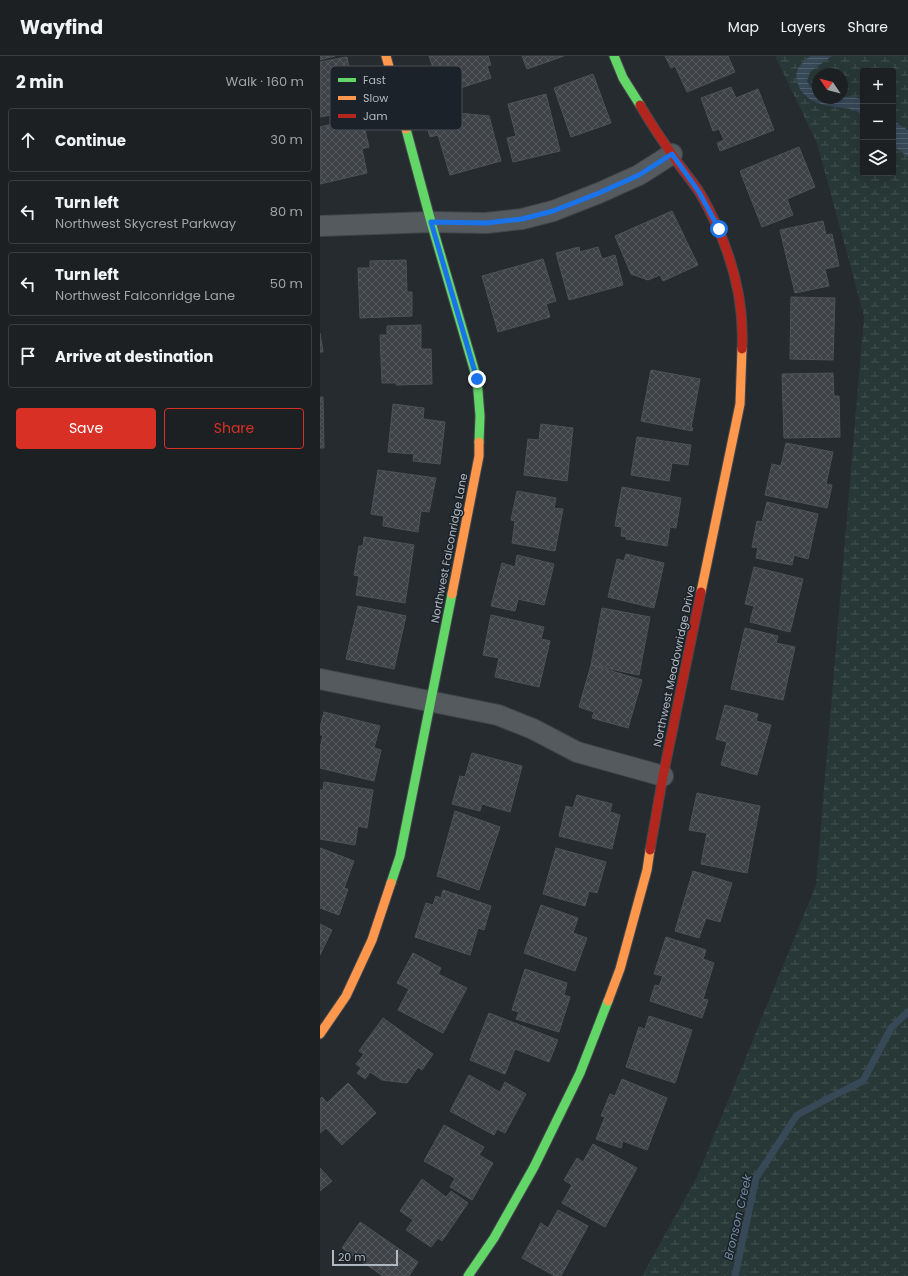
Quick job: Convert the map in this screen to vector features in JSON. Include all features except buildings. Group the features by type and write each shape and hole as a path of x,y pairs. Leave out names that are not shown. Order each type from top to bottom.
{"street":[{"name":"Northwest Falconridge Lane","path":"386,56 389,66"},
{"name":"Northwest Meadowridge Drive","path":"468,1276 494,1238 534,1167 583,1066 620,969 647,870 663,776 740,404 743,335 736,278 719,229 699,192 652,126 623,78 614,56"},
{"name":"Northwest Falconridge Lane","path":"320,1034 346,996 372,940 400,856 479,456 480,416 477,379 431,222 406,130"},
{"path":"320,226 431,222 486,223 522,219 553,211 599,193 639,175 672,154"},
{"path":"320,680 498,714 533,729 577,752 663,776"}],"green space":[{"path":"775,56 908,56 908,1276 642,1276 697,1177 816,885 864,316 817,143"}],"water":[{"path":"810,56 832,56 816,68 812,68 810,72 807,81 812,89 812,100 802,92 796,77 799,67"},
{"path":"848,97 855,97 860,99 860,113 847,108 820,104 848,104"},
{"path":"896,123 908,130 908,157 896,148"}],"waterway":[{"name":"Bronson Creek","path":"735,1276 756,1178 797,1115 863,1081 891,1028 908,1012"}],"traffic: fast":[{"path":"614,56 623,78 640,105"},
{"path":"406,130 431,222 477,379 480,416 479,442"},
{"path":"391,883 400,856 452,594"},
{"path":"468,1276 494,1238 534,1167 580,1073 608,1001"}],"traffic: slow":[{"path":"386,56 389,66"},
{"path":"701,592 740,404 742,349"},
{"path":"452,594 479,456 479,442"},
{"path":"608,1001 620,969 647,870 650,850"},
{"path":"320,1034 346,996 372,940 391,883"}],"traffic: jam":[{"path":"640,105 649,121 700,193 718,229 726,249 737,288 742,328 742,349"},
{"path":"650,850 663,776 701,592"}],"route":[{"path":"477,379 431,222 486,223 522,219 553,211 639,175 672,154 699,192 719,229"}]}
